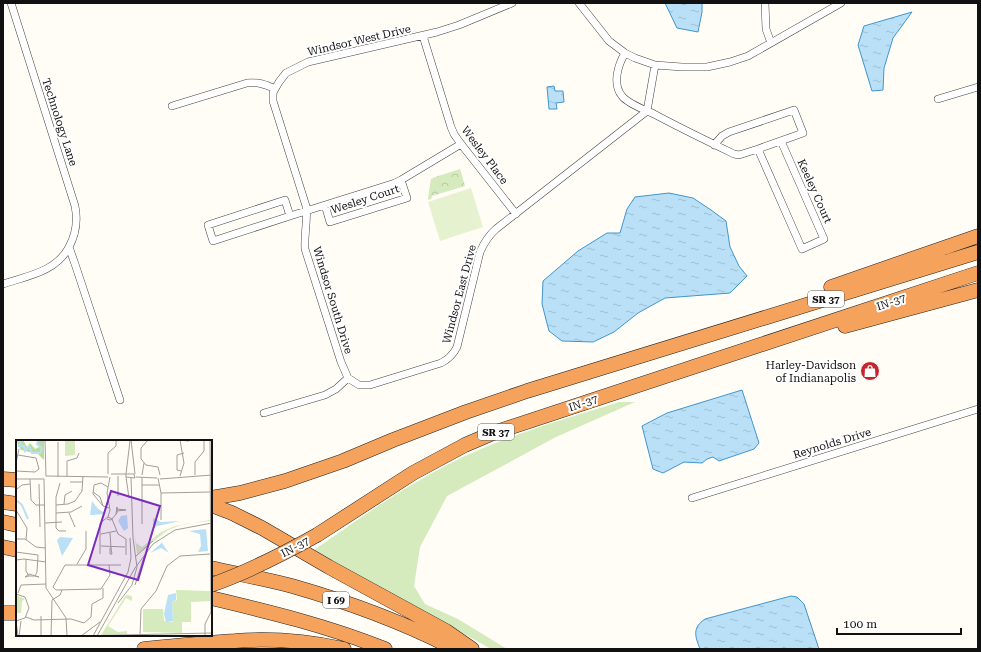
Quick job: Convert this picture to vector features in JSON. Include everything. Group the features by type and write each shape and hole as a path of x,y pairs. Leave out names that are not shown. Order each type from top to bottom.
{"highway":[{"path":"690,340 752,314 873,274 978,236"},
{"name":"IN-37","path":"212,498 240,493 285,481 343,461 473,409 527,391 978,252"},
{"name":"IN-37","path":"212,585 229,579 288,551 413,473 465,445 493,433 978,273"},
{"path":"739,352 830,330 978,290"},
{"path":"3,480 16,480"},
{"path":"3,502 16,504"},
{"path":"212,505 232,513 262,528 446,631 472,649"},
{"path":"3,522 16,525"},
{"path":"3,547 16,550"},
{"name":"I 69","path":"212,568 292,586 335,600 407,626 455,649"},
{"path":"212,598 322,626 385,649"},
{"path":"3,613 16,613"},
{"path":"144,649 258,640 309,643 344,649"}],"street":[{"name":"Technology Lane","path":"3,284 38,273 60,260 67,251 73,239 76,228 77,214 11,3"},
{"name":"Windsor West Drive","path":"275,89 286,73 308,62 423,36 459,25 512,3"},
{"path":"579,3 609,41 625,53 655,65 682,67 698,67 720,64 748,56 841,3"},
{"path":"765,3 766,29 771,43"},
{"name":"Wesley Place","path":"423,36 454,134 516,214"},
{"path":"625,53 620,62 617,81 618,90 622,96 628,101 647,111 734,154 739,155 758,150 803,133 794,110 729,132 722,136 714,144"},
{"path":"647,111 655,65"},
{"path":"172,106 247,83 256,82 275,89"},
{"path":"938,99 975,88"},
{"name":"Windsor South Drive","path":"275,89 273,93 273,101 307,211 304,239 305,249 341,362 348,378"},
{"name":"Windsor East Drive","path":"348,378 359,385 370,385 448,360 454,354 457,347 480,252 490,234 647,111"},
{"name":"Keeley Court","path":"758,150 802,249 824,239 781,141"},
{"name":"Wesley Court","path":"290,216 285,200 208,225 213,241 395,183 461,144"},
{"name":"Wesley Court","path":"325,205 330,222 407,198 401,180"},
{"path":"69,247 76,264 120,400"},
{"path":"264,413 326,394 348,378"},
{"name":"Reynolds Drive","path":"692,498 978,408"}],"green space":[{"path":"460,169 465,186 432,196 431,199 428,200 431,179"},
{"path":"471,188 483,227 440,241 428,202"},
{"path":"619,402 635,402 556,437 447,496 420,547 414,586 425,604 458,619 507,649 491,649 314,550 403,490 456,460 525,432"}],"water":[{"path":"665,3 702,3 702,12 698,32 677,28"},
{"path":"912,12 893,38 884,68 883,90 872,91 858,45 864,26"},
{"path":"554,86 555,91 563,91 564,102 556,103 557,109 549,109 547,87"},
{"path":"669,193 693,198 726,221 730,247 739,266 747,276 730,293 665,298 638,313 614,332 593,342 562,341 549,331 542,304 543,281 578,251 607,233 620,233 627,209 635,197"},
{"path":"742,390 759,443 754,449 719,461 713,457 702,463 684,462 663,473 653,469 642,426 667,413"},
{"path":"791,596 797,597 804,604 819,649 700,649 696,636 696,629 705,619"}],"place":[{"name":"Harley-Davidson of Indianapolis","path":"870,371"}]}
